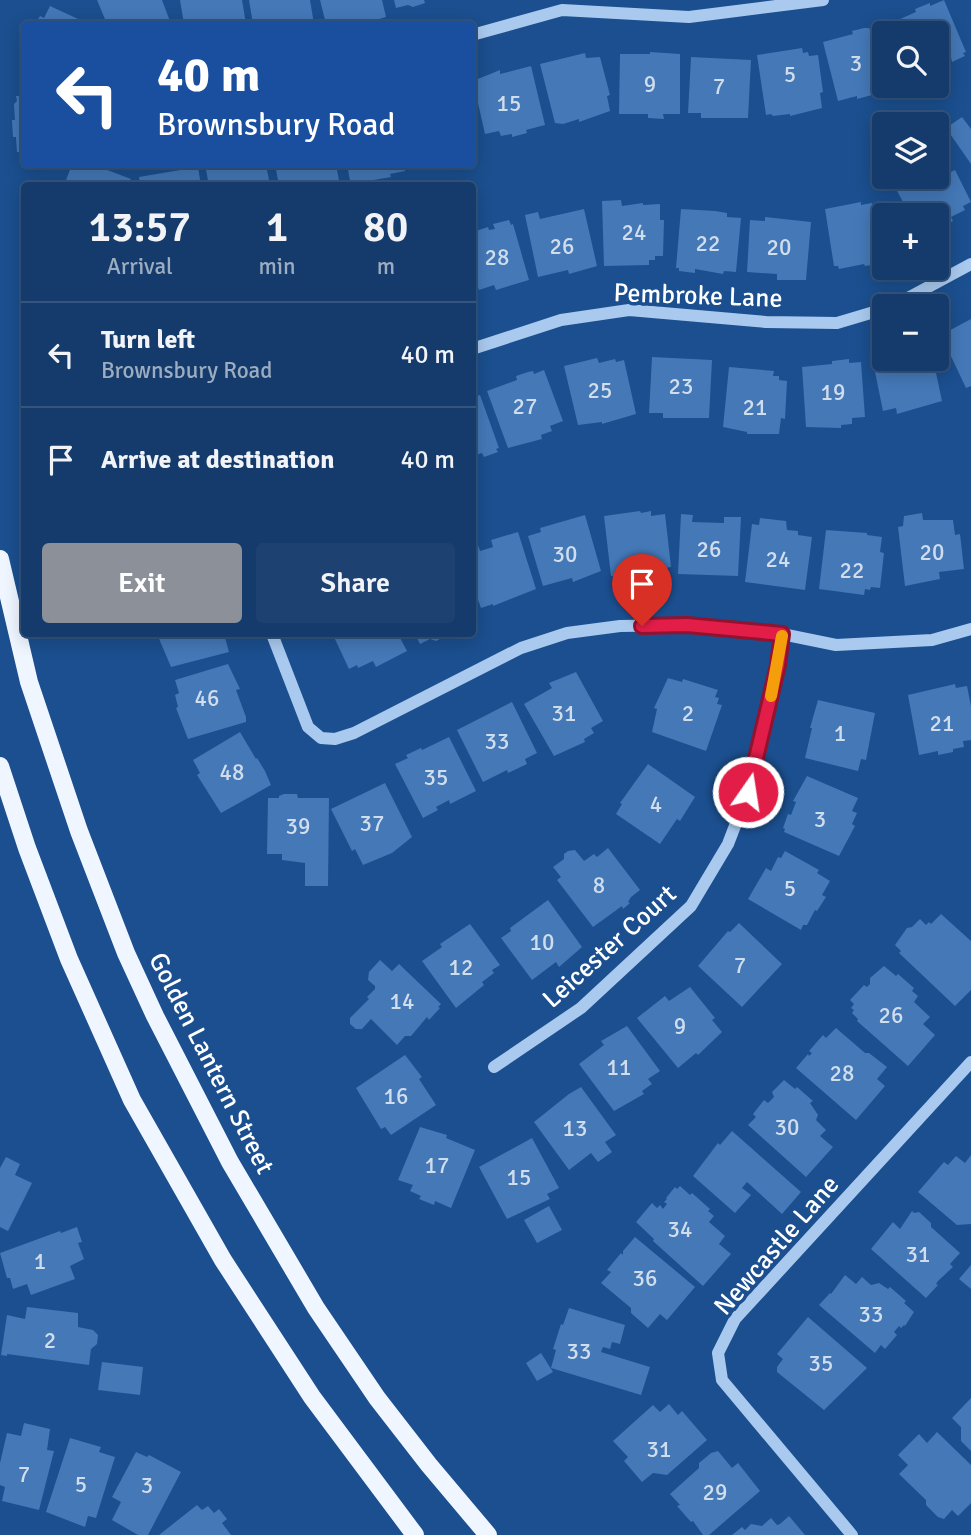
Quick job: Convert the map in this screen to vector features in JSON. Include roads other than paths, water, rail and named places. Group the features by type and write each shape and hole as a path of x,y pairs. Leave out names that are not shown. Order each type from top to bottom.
{"main road":[{"name":"Golden Lantern Street","path":"0,559 29,682 79,831 127,953 185,1077 271,1234 316,1308 377,1398 488,1535"},
{"path":"0,766 27,848 69,959 132,1100 223,1261 312,1397 415,1535"}],"street":[{"path":"476,34 562,10 689,17 823,0"},
{"path":"915,294 971,264"},
{"name":"Pembroke Lane","path":"476,348 561,320 629,310 766,322 837,323 872,313"},
{"path":"273,637 308,727 321,738 335,739 354,733 521,648 567,633 620,626 687,625 782,634 836,645 932,640 971,629"},
{"name":"Leicester Court","path":"494,1067 581,1008 691,906 728,844 748,792 778,665 782,634"},
{"name":"Newcastle Lane","path":"852,1535 722,1380 718,1353 735,1319 971,1062"}]}
